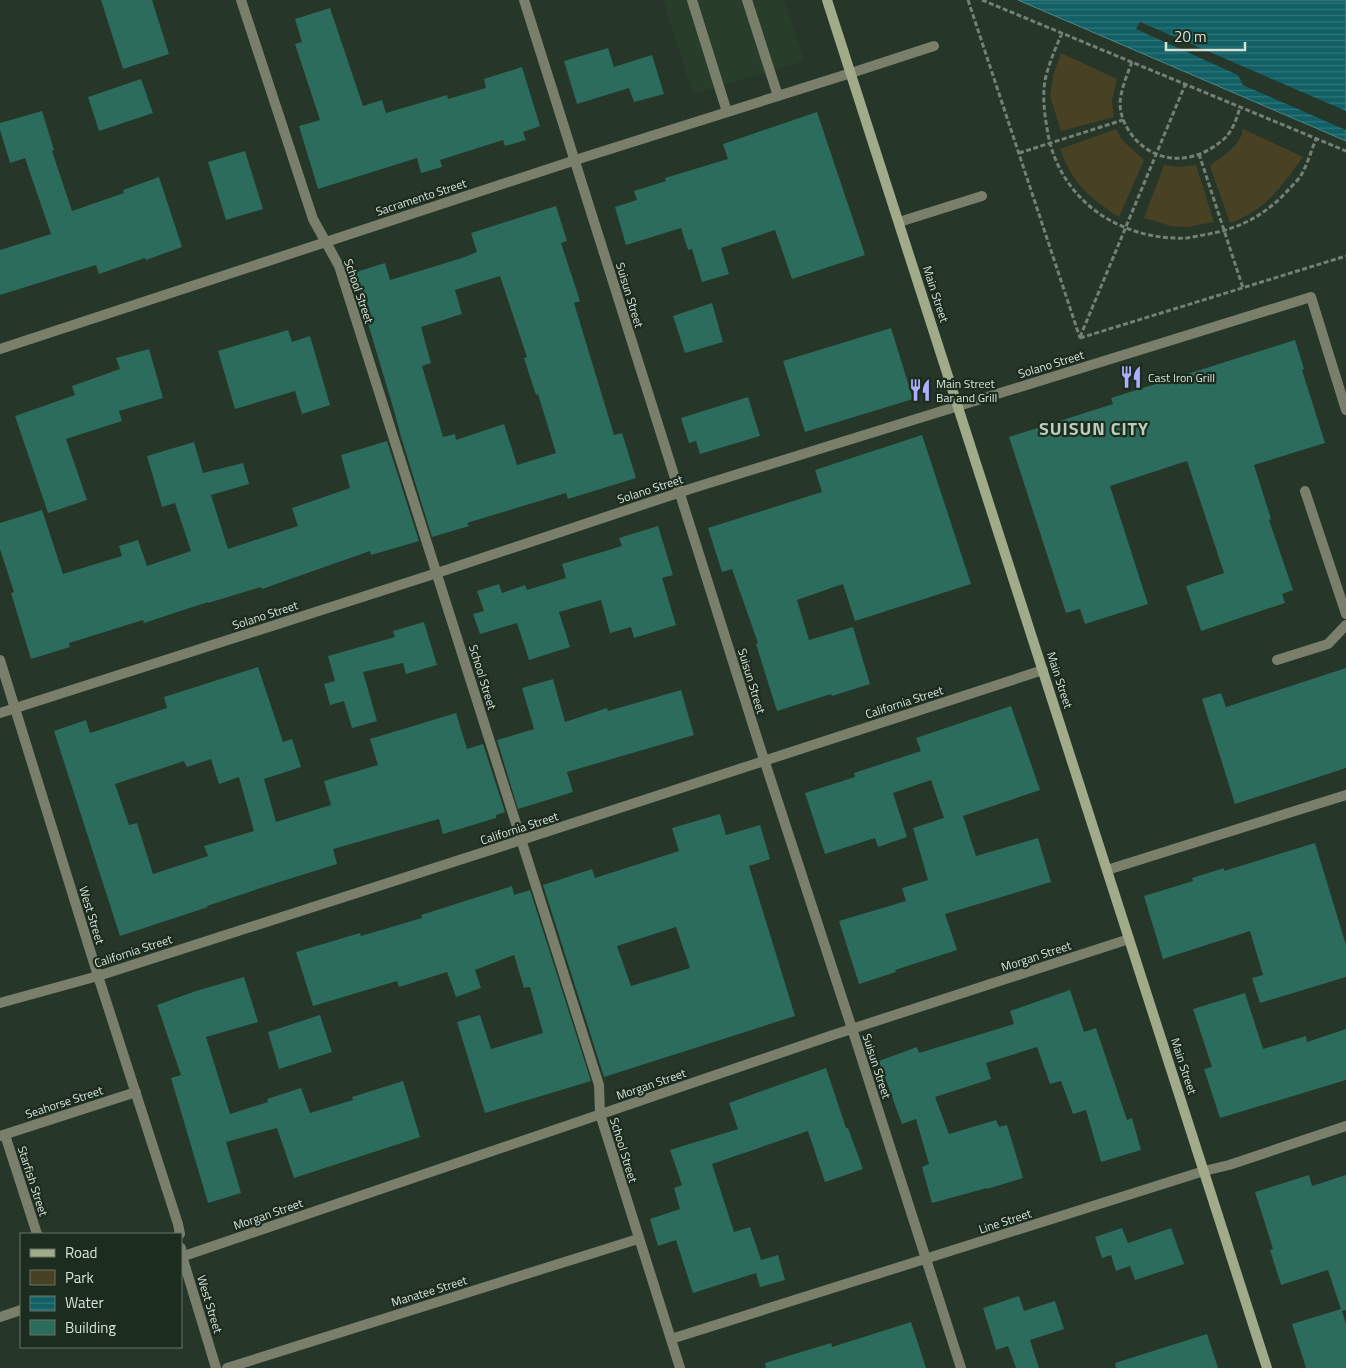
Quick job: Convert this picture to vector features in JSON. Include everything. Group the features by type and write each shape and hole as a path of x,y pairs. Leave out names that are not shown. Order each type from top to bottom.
{"main road":[{"name":"Main Street","path":"827,0 1267,1368"}],"street":[{"name":"School Street","path":"241,0 313,219 339,266 599,1085 600,1114 680,1368"},
{"name":"Suisun Street","path":"524,0 764,761 961,1368"},
{"path":"692,0 727,112"},
{"path":"747,0 778,96"},
{"name":"Sacramento Street","path":"0,349 575,160 934,46"},
{"path":"899,222 982,196"},
{"name":"Solano Street","path":"0,713 680,493 1311,297 1346,410"},
{"path":"1306,491 1346,614"},
{"path":"1277,660 1328,644 1346,626"},
{"name":"West Street","path":"0,660 180,1233"},
{"name":"California Street","path":"0,1003 98,976 1043,670"},
{"path":"1107,870 1346,795"},
{"name":"Morgan Street","path":"182,1254 852,1029 1129,939"},
{"name":"Seahorse Street","path":"2,1136 136,1092"},
{"name":"Line Street","path":"671,1339 1204,1171 1229,1165 1346,1126"},
{"name":"Starfish Street","path":"2,1136 37,1233"},
{"name":"Manatee Street","path":"227,1368 638,1239"},
{"name":"West Street","path":"182,1254 216,1368"},
{"path":"0,1317 20,1310"}],"path":[{"path":"968,0 1080,338"},
{"path":"982,0 1346,151"},
{"path":"1062,33 1046,76 1044,109 1049,143 1057,163 1073,192 1096,212 1126,228 1150,235 1187,238 1224,231 1251,221 1278,201 1300,177 1316,139"},
{"path":"1132,62 1120,102 1123,120 1130,134 1143,148 1156,156 1189,158 1207,151 1225,138 1234,125 1240,107"},
{"path":"1080,338 1185,85"},
{"path":"1018,153 1123,120"},
{"path":"1199,154 1243,288"},
{"path":"1080,338 1346,256"}],"shaded area":[{"path":"663,0 784,0 804,61 693,94"}],"green space":[{"path":"1061,53 1117,79 1112,100 1114,117 1061,131 1050,96 1053,76"},
{"path":"1116,129 1122,140 1144,160 1119,217 1090,196 1076,181 1060,149"},
{"path":"1243,129 1303,157 1272,196 1254,212 1230,223 1210,166 1235,146 1242,135"},
{"path":"1164,165 1178,167 1196,165 1214,222 1188,227 1171,226 1144,218"}],"water":[{"path":"1018,0 1346,0 1346,141"}],"pier":[{"path":"1140,22 1346,111 1346,130 1243,85 1238,75 1136,29"}],"building":[{"path":"101,0 152,0 169,54 123,69"},
{"path":"330,8 363,106 382,100 386,113 447,95 448,99 486,88 484,79 522,67 540,126 523,132 526,140 505,146 503,140 440,160 442,167 421,173 417,158 318,189 299,126 320,120 295,44 302,42 295,19"},
{"path":"608,48 614,67 652,55 664,94 634,102 629,88 577,104 564,61"},
{"path":"141,79 153,113 99,131 88,97"},
{"path":"42,111 54,150 52,151 72,211 124,193 123,190 159,177 182,247 99,274 96,265 0,295 0,250 51,234 25,158 10,163 0,130 0,123"},
{"path":"817,112 865,255 792,279 775,230 721,248 729,274 702,282 692,249 688,250 681,228 626,245 615,207 637,200 634,191 666,181 665,178 728,159 723,144"},
{"path":"245,151 263,209 226,220 208,162"},
{"path":"556,206 567,241 561,243 580,301 574,303 614,435 622,433 636,478 568,499 566,493 467,523 469,526 432,537 353,273 385,263 390,280 462,258 477,252 471,233","holes":["500,276 527,357 524,358 536,395 538,394 556,453 517,465 504,424 456,440 455,434 443,437 422,366 431,363 421,327 462,314 455,290"]},
{"path":"712,303 723,342 685,353 673,316"},
{"path":"891,328 913,399 805,432 783,361"},
{"path":"288,330 292,342 310,336 330,405 302,414 295,391 235,409 218,351"},
{"path":"1295,340 1304,369 1302,370 1325,443 1254,465 1271,519 1269,520 1293,590 1282,594 1285,603 1201,631 1186,586 1224,573 1187,461 1110,486 1148,604 1085,624 1080,609 1066,613 1009,437 1113,404 1111,398"},
{"path":"149,349 163,398 119,411 122,421 66,439 87,500 48,513 15,416 75,395 72,386 120,369 116,358"},
{"path":"748,397 760,436 700,454 696,441 689,443 681,418"},
{"path":"922,435 971,584 855,621 843,584 797,600 809,640 853,627 870,684 777,711 756,644 758,643 732,569 722,572 708,528 822,492 815,470"},
{"path":"387,441 419,541 371,555 370,551 262,589 261,587 208,602 144,623 143,620 69,643 70,647 31,659 11,593 14,592 0,549 0,523 42,510 63,574 122,556 119,546 138,540 147,566 191,551 175,503 162,507 147,456 194,442 203,473 243,463 249,484 211,495 228,549 298,526 292,508 350,488 341,455"},
{"path":"658,526 673,575 662,578 676,625 634,638 631,627 610,633 601,600 559,612 570,647 529,660 517,623 480,634 473,614 484,611 477,591 499,584 502,593 525,585 527,590 566,578 562,564 622,546 619,538"},
{"path":"424,622 437,665 406,674 403,663 363,672 377,721 352,728 344,701 330,705 324,684 335,681 328,656 395,637 393,631"},
{"path":"258,667 283,742 292,739 301,767 264,779 276,822 331,805 324,781 378,765 370,739 456,713 467,749 483,744 505,812 496,815 496,818 443,834 439,819 333,849 337,864 120,936 54,731 86,720 90,733 167,708 164,697","holes":["211,759 219,784 239,777 254,831 204,846 208,856 153,874 137,823 129,825 115,784 184,761 187,767"]},
{"path":"1346,668 1346,768 1235,804 1202,699 1221,693 1226,707"},
{"path":"553,679 565,722 607,708 608,711 681,690 694,735 567,772 573,792 518,809 497,740 534,729 522,688"},
{"path":"1011,706 1040,790 963,816 976,856 1038,838 1051,882 945,914 957,950 859,984 839,921 906,901 902,888 928,880 913,828 944,818 931,780 893,793 907,837 878,847 875,838 825,854 805,793 855,777 854,773 921,751 916,738"},
{"path":"720,814 726,835 760,825 770,859 749,866 795,1016 604,1077 543,885 592,869 595,878 679,851 672,828","holes":["676,927 690,968 631,986 617,946"]},
{"path":"1315,843 1346,945 1346,977 1260,1003 1252,978 1263,975 1250,931 1163,959 1144,896 1193,881 1192,878 1224,868 1224,871"},
{"path":"512,886 514,895 530,890 591,1081 485,1113 457,1022 480,1015 491,1049 543,1033 530,987 524,988 514,955 475,970 481,988 456,997 447,972 399,987 397,981 313,1006 296,952 360,933 361,936 422,918 421,915"},
{"path":"244,977 258,1022 206,1037 230,1114 268,1102 267,1099 301,1088 310,1113 353,1100 352,1097 403,1081 420,1137 294,1178 277,1128 226,1142 241,1193 208,1203 171,1078 181,1075 157,1005"},
{"path":"1070,990 1084,1032 1096,1028 1127,1120 1132,1118 1141,1150 1101,1162 1086,1110 1073,1114 1061,1081 1050,1084 1037,1047 986,1063 991,1079 935,1097 949,1134 996,1120 999,1127 1007,1125 1023,1178 932,1203 922,1167 929,1164 916,1119 902,1124 879,1061 917,1047 919,1053 1014,1024 1010,1011"},
{"path":"1245,993 1263,1049 1306,1036 1307,1042 1346,1029 1346,1080 1220,1118 1204,1069 1212,1067 1193,1009"},
{"path":"320,1015 332,1052 279,1069 268,1032"},
{"path":"826,1068 846,1128 848,1128 863,1169 825,1182 808,1131 712,1164 734,1232 750,1227 761,1260 778,1255 785,1280 760,1287 756,1273 693,1293 676,1240 658,1246 650,1219 680,1209 674,1188 682,1185 670,1150 738,1129 729,1103"},
{"path":"1309,1175 1312,1186 1346,1175 1346,1310 1342,1311 1346,1324 1346,1368 1306,1368 1292,1324 1341,1309 1328,1270 1281,1285 1270,1250 1273,1249 1255,1192"},
{"path":"1122,1228 1128,1243 1171,1228 1184,1264 1135,1280 1130,1266 1116,1271 1111,1255 1102,1258 1095,1237"},
{"path":"1019,1296 1024,1311 1055,1301 1064,1329 1030,1340 1039,1368 1016,1368 1008,1346 996,1350 983,1308"},
{"path":"911,1322 926,1368 766,1368 765,1363 831,1343 832,1347"},
{"path":"1207,1334 1218,1368 1116,1368 1115,1363"}],"place":[{"name":"Cast Iron Grill","path":"1131,377"},
{"name":"Main Street Bar and Grill","path":"920,390"}],"district":[{"name":"SUISUN CITY","path":"1094,428"}]}
